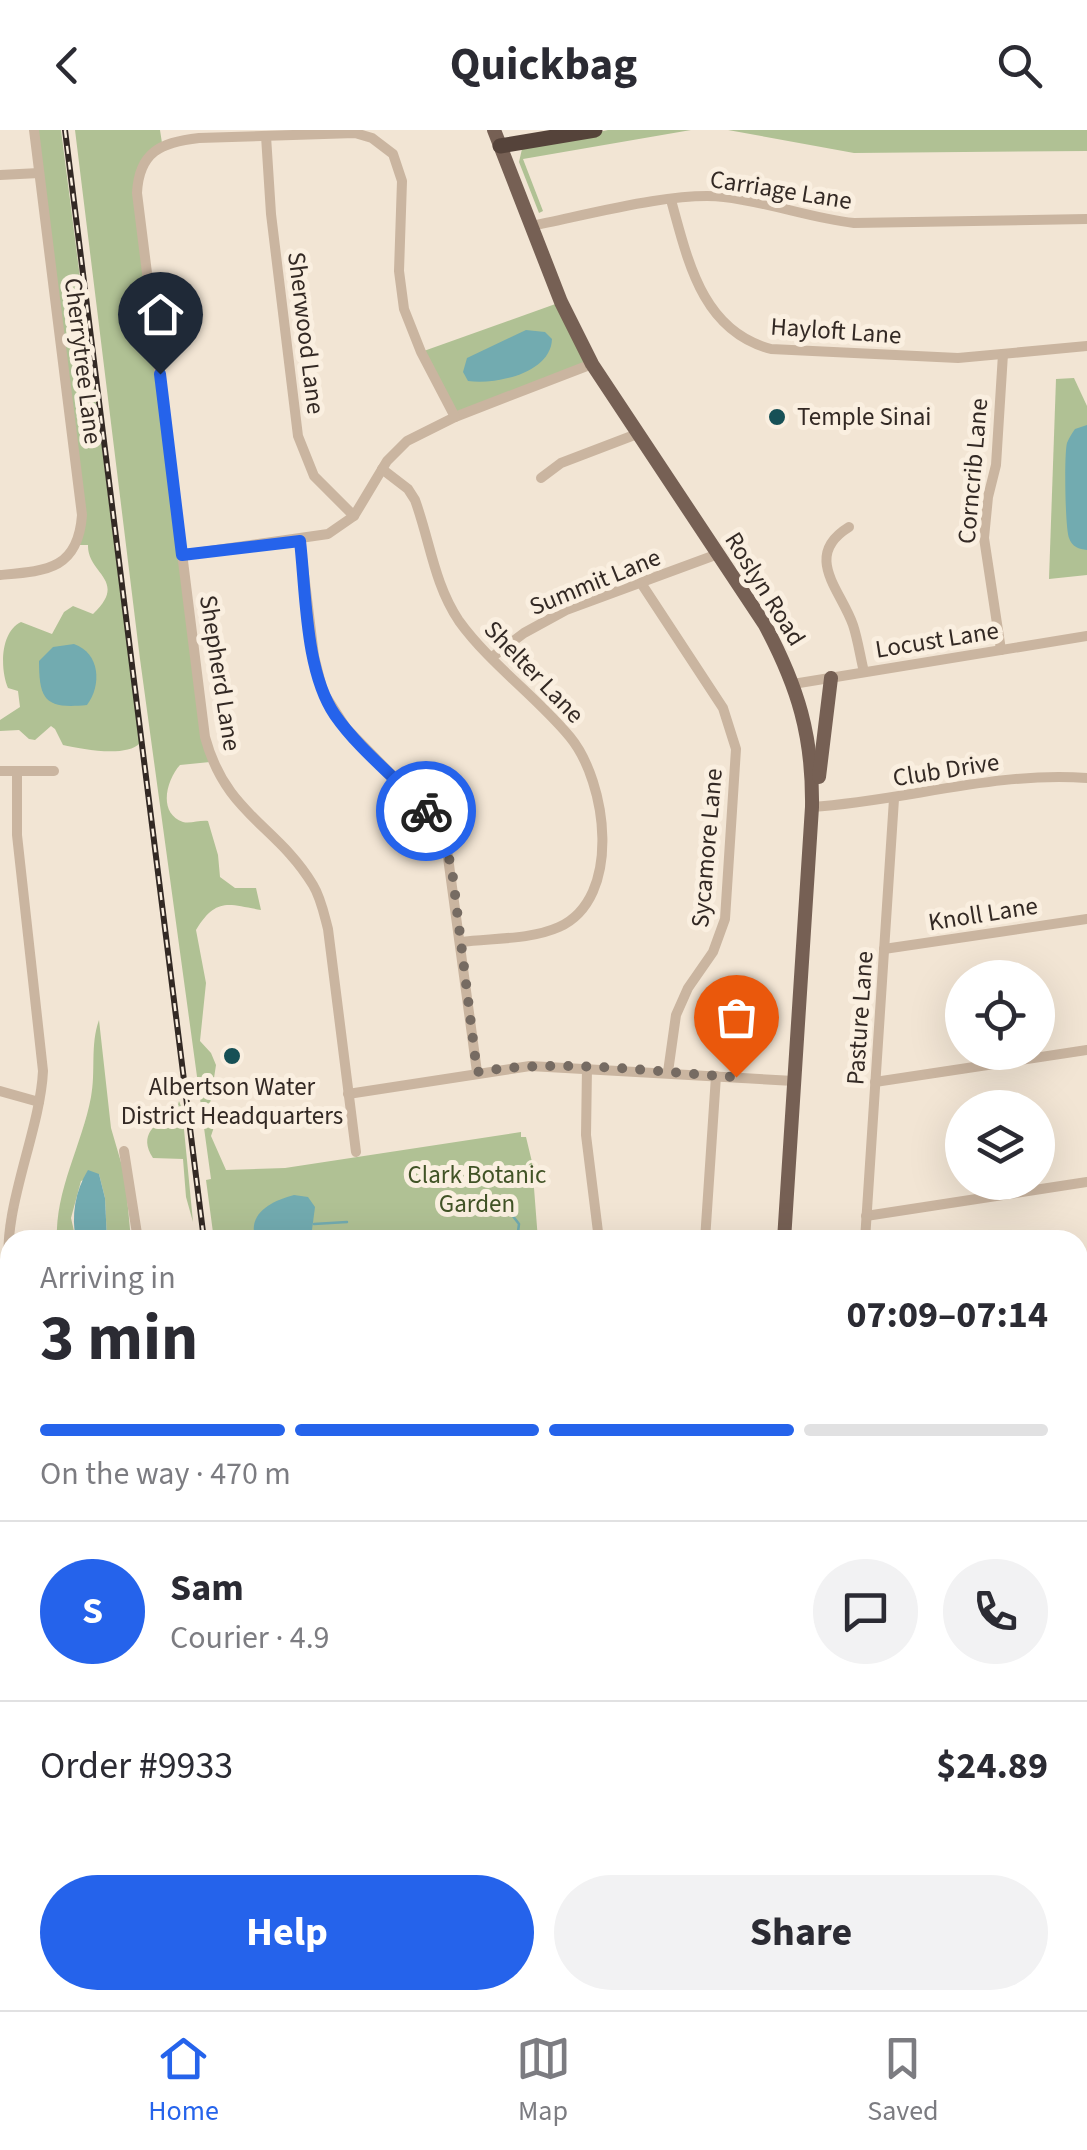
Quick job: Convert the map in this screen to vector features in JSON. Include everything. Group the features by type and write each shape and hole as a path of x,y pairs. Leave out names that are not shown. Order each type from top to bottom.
{"highway":[{"path":"497,139 534,130"},
{"path":"497,139 595,130"}],"main road":[{"name":"Roslyn Road","path":"497,139 560,302 592,364 765,625 793,684 810,744 812,808 785,1230"},
{"path":"812,808 826,740 831,678"}],"street":[{"name":"Cherrytree Lane","path":"0,575 58,565 72,552 81,532 34,130"},
{"name":"Shepherd Lane","path":"356,1152 328,928 320,900 305,873 227,791 210,758 205,737 138,179 149,156 174,140 355,133 372,138 393,154 402,181 398,271 404,309 455,417"},
{"name":"Sherwood Lane","path":"266,136 270,214 298,436 314,476 354,516"},
{"path":"0,175 39,173"},
{"name":"Carriage Lane","path":"530,226 695,196 723,197 820,219 854,222 1087,219"},
{"name":"Hayloft Lane","path":"671,200 707,304 724,326 746,341 772,349 926,358 1087,346"},
{"name":"Corncrib Lane","path":"1001,650 984,522 996,465 1002,354"},
{"path":"182,555 328,534 354,516 382,468 407,441 455,417 592,364"},
{"path":"542,478 561,463 637,434"},
{"name":"Shelter Lane","path":"382,468 414,500 447,602 462,625 569,735 590,768 602,815 599,874 586,904 558,928 461,942"},
{"path":"849,527 830,545 827,568 854,626 864,672"},
{"path":"300,541 314,656 323,692 346,728 435,824 452,870 477,1072"},
{"name":"Summit Lane","path":"492,657 543,620 718,554"},
{"name":"Sycamore Lane","path":"641,582 724,708 736,749 725,919 713,952 688,988 676,1015 668,1072"},
{"name":"Locust Lane","path":"793,684 1087,636"},
{"path":"0,771 54,771"},
{"path":"3,1230 5,1196 39,1102 43,1062 17,835 18,771"},
{"name":"Club Drive","path":"812,808 1013,779 1087,778"},
{"name":"Pasture Lane","path":"865,1230 894,799"},
{"name":"Knoll Lane","path":"884,949 1087,919"},
{"path":"875,1082 1087,1050"},
{"path":"348,1094 530,1066 794,1081"},
{"path":"586,1067 586,1135 599,1230"},
{"path":"706,1230 716,1076"},
{"path":"0,1091 39,1102"},
{"path":"124,1151 136,1230"},
{"path":"866,1216 1087,1182"}],"green space":[{"path":"34,130 61,130 140,743 125,750 63,745 51,726 35,740 19,730 0,731 0,720 20,707 18,691 8,688 4,671 6,642 14,627 21,622 52,634 64,612 73,606 93,614 107,593 88,545 77,545 81,532"},
{"name":"Clark Botanic Garden","path":"75,130 160,130 162,143 137,178 210,762 180,765 168,787 167,804 175,818 183,822 208,821 220,877 235,888 256,888 261,910 224,905 210,912 196,930 206,983 200,1041 216,1065 210,1104 214,1127 211,1136 226,1170 285,1168 521,1132 532,1162 537,1230 213,1230 206,1180 211,1179 140,659"},
{"path":"608,130 691,130 523,159 543,211 539,213 519,162 522,149"},
{"path":"728,130 1087,130 1087,151 854,153"},
{"path":"561,302 592,364 455,417 421,352"},
{"path":"1074,378 1087,406 1087,575 1049,579 1056,379"},
{"path":"99,1020 111,1128 125,1176 130,1230 107,1230 99,1174 81,1181 71,1218 74,1230 58,1230 60,1203 91,1097"},
{"path":"179,1101 193,1222 183,1159 153,1158 147,1143 155,1126 175,1115"}],"water":[{"path":"526,330 545,332 552,339 542,360 507,378 468,381 463,372 467,358"},
{"path":"1087,425 1087,550 1076,547 1069,538 1065,475 1068,441 1075,429"},
{"path":"74,644 89,655 96,670 95,688 87,705 54,703 43,694 41,685 39,661 53,647"},
{"path":"88,1170 99,1174 107,1230 75,1230 80,1186"},
{"path":"294,1195 308,1197 315,1207 312,1230 254,1230 258,1216 277,1201"}],"waterway":[{"path":"506,1207 519,1224 518,1230"},
{"path":"314,1224 347,1222"}],"railway":[{"path":"65,130 203,1230"}],"way so far":[{"path":"426,811 447,850 452,870 477,1072 568,1065 736,1077"}],"place":[{"name":"Temple Sinai","path":"777,417"},
{"name":"Albertson Water District Headquarters","path":"232,1056"}],"route":[{"path":"160,374 182,555 300,541 314,656 323,692 346,728 426,811"}]}
